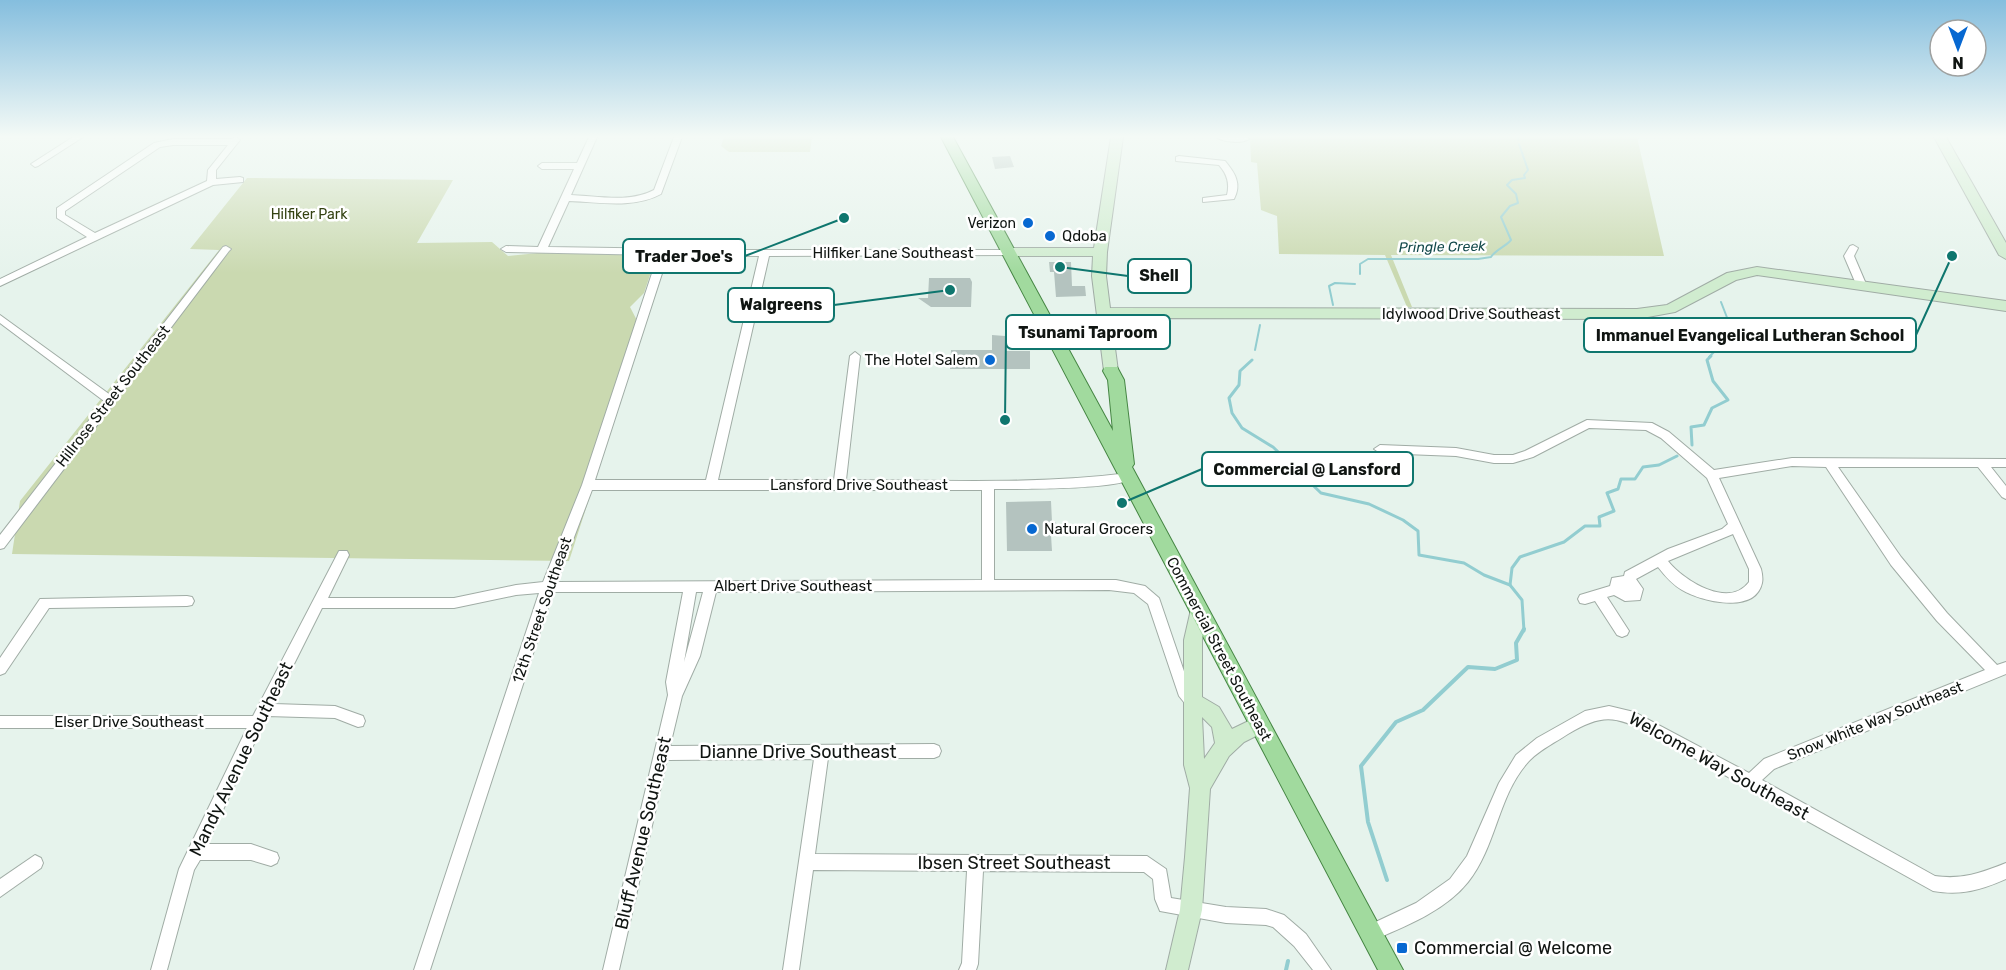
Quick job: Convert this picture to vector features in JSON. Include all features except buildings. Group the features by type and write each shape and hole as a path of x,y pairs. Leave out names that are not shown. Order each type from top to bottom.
{"main road":[{"name":"Commercial Street Southeast","path":"972,182 1391,970"},
{"path":"1111,371 1116,380 1127,474"}],"street":[{"path":"94,237 60,216 60,210 101,182"},
{"path":"0,283 211,182"},
{"path":"542,249 572,182"},
{"path":"565,198 641,198 658,192 662,182"},
{"path":"1110,182 1100,252 1099,276 1111,371"},
{"path":"1206,200 1231,197 1234,190 1233,182"},
{"path":"1966,182 2005,252"},
{"path":"1853,248 1849,256 1861,284"},
{"name":"Hillrose Street Southeast","path":"0,544 226,249"},
{"name":"Hilfiker Lane Southeast","path":"506,249 765,253 1100,252"},
{"name":"12th Street Southeast","path":"422,970 548,587 588,485 664,251"},
{"path":"711,485 765,253"},
{"name":"Idylwood Drive Southeast","path":"1105,313 1626,315 1671,309 1725,279 1749,272 1779,273 2006,306"},
{"path":"0,318 110,400"},
{"path":"839,485 855,356"},
{"path":"1380,449 1456,452 1494,459 1513,459 1529,454 1587,424 1642,424 1665,435 1712,475 1757,576 1754,588 1746,594 1721,597 1698,592 1679,582 1660,560"},
{"path":"1829,462 1896,561 1942,617 2000,670"},
{"path":"1981,463 2006,494"},
{"path":"1712,475 1770,464 2006,463"},
{"name":"Lansford Drive Southeast","path":"588,485 988,485 1092,482 1127,474"},
{"path":"988,485 988,586"},
{"path":"1622,631 1591,597 1617,589 1616,584 1619,581 1629,582 1630,576 1660,560 1726,532 1734,526"},
{"name":"Mandy Avenue Southeast","path":"159,970 177,903 195,852 343,555"},
{"name":"Albert Drive Southeast","path":"318,603 454,603 516,590 548,587 1110,585 1142,589 1151,597 1158,610 1184,692 1192,702"},
{"name":"Bluff Avenue Southeast","path":"675,695 673,682 691,586"},
{"name":"Bluff Avenue Southeast","path":"611,970 675,695 684,680 699,642 711,586"},
{"path":"0,669 45,603 187,601"},
{"path":"1177,970 1191,910 1200,788 1194,765 1192,702 1193,640 1198,610"},
{"name":"Snow White Way Southeast","path":"1749,782 1769,764 2000,670"},
{"path":"1192,702 1218,717 1223,728 1225,744"},
{"name":"Welcome Way Southeast","path":"1371,933 1427,904 1455,885 1464,875 1480,847 1494,809 1521,759 1582,718 1607,711 1628,715 1933,883 1961,888 1974,886 2006,871"},
{"name":"Elser Drive Southeast","path":"0,722 335,712 358,721"},
{"path":"1200,788 1215,756 1225,744 1241,732 1259,725"},
{"name":"Dianne Drive Southeast","path":"662,753 934,751"},
{"path":"791,970 822,752"},
{"path":"195,852 251,852 271,858"},
{"name":"Ibsen Street Southeast","path":"807,862 1147,864 1160,875 1166,905 1191,910"},
{"path":"0,888 35,863"},
{"path":"967,970 970,964 975,864"},
{"path":"1191,910 1266,917 1278,921 1296,935 1323,970"}],"green space":[{"name":"Hilfiker Park","path":"244,182 452,182 417,243 492,242 508,256 548,252 652,253 656,257 644,293 630,307 643,332 569,561 12,554 20,501 219,250 190,249"},
{"path":"1259,182 1647,182 1664,256 1391,255 1412,307 1407,307 1385,255 1279,254 1277,216 1261,210"}],"waterway":[{"name":"Pringle Creek","path":"1360,274 1360,264 1368,259 1491,257 1511,240 1501,217 1510,206 1518,203 1516,194 1507,185 1510,182"},
{"name":"Pringle Creek","path":"1333,305 1329,286 1335,283 1355,284"},
{"path":"1709,357 1733,333 1721,302"},
{"name":"Pringle Creek","path":"1255,350 1260,325"},
{"path":"1692,445 1691,427 1704,425 1712,408 1728,400 1713,381 1707,360 1711,356"},
{"name":"Pringle Creek","path":"1252,360 1240,371 1239,385 1229,398 1232,413 1242,428 1273,447 1321,493 1369,504 1403,520 1418,531 1419,555 1464,563 1484,575 1510,585"},
{"path":"1510,585 1512,568 1520,557 1564,542 1585,526 1600,526 1599,517 1614,511 1607,493 1618,489 1621,479 1635,479 1643,467 1659,465 1677,456"},
{"name":"Pringle Creek","path":"1510,585 1522,600 1524,629"},
{"name":"Pringle Creek","path":"1387,880 1368,822 1361,766 1396,722 1423,710 1468,667 1495,669 1517,660 1516,643 1524,629"},
{"name":"Pringle Creek","path":"1286,970 1288,961"}],"place":[{"name":"Trader Joe's","path":"844,218"},
{"name":"Verizon","path":"1028,223"},
{"name":"Qdoba","path":"1050,236"},
{"name":"Immanuel Evangelical Lutheran School","path":"1952,256"},
{"name":"Shell","path":"1060,267"},
{"name":"Walgreens","path":"950,290"},
{"name":"The Hotel Salem","path":"990,360"},
{"name":"Tsunami Taproom","path":"1005,420"},
{"name":"Commercial @ Lansford","path":"1122,503"},
{"name":"Natural Grocers","path":"1032,529"},
{"name":"Commercial @ Welcome","path":"1402,948"}]}
